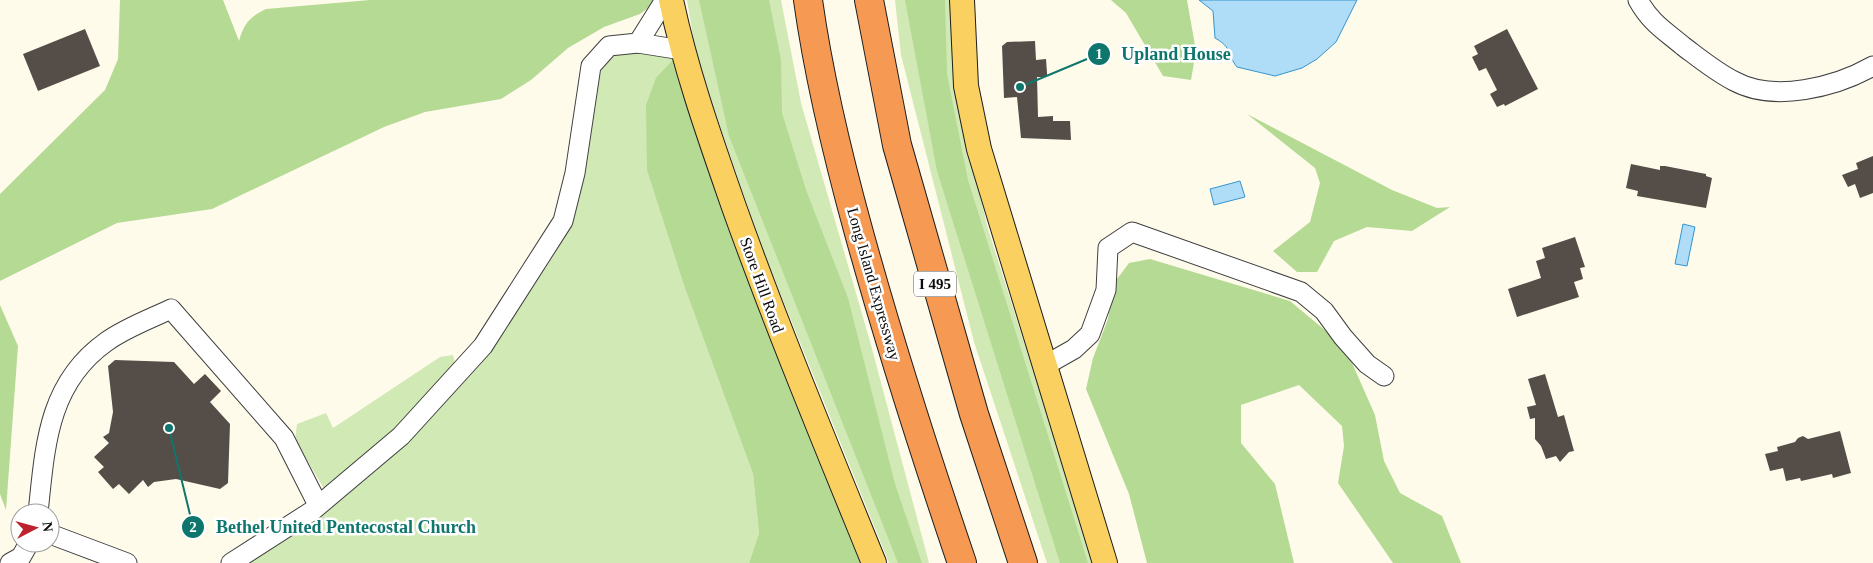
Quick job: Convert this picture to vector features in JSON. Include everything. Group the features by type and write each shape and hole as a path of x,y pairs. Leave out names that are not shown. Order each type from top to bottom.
{"highway":[{"name":"Long Island Expressway","path":"808,0 812,32 838,156 916,429 962,563"},
{"name":"I 495","path":"869,0 895,136 910,193 974,414 1023,563"}],"main road":[{"name":"Store Hill Road","path":"671,0 682,50 715,154 786,351 874,563"},
{"path":"962,0 966,86 979,149 1106,563"}],"street":[{"path":"638,43 665,0"},
{"path":"1638,0 1648,17 1689,50 1735,82 1778,93 1813,88 1854,77 1873,66"},
{"path":"231,563 318,506 401,436 483,346 563,220 574,173 591,66 609,46 638,43 682,50"},
{"path":"1044,366 1074,349 1090,334 1106,290 1108,248 1132,232 1301,292 1324,311 1343,337 1367,364 1384,376"},
{"path":"39,503 50,421 68,383 96,350 108,340 171,309 284,438 318,506"},
{"path":"60,538 127,563"},
{"path":"10,563 21,557 23,553"}],"green space":[{"path":"120,0 223,0 239,41 248,22 255,15 266,9 370,0 659,0 640,14 604,27 568,48 531,80 501,99 425,112 384,127 212,209 117,223 0,281 0,194 105,90 118,59"},
{"path":"687,0 781,0 801,103 871,345 929,563 889,563 764,253 697,60"},
{"path":"699,0 769,0 781,60 782,113 806,190 848,298 895,484 922,563 898,563 729,136"},
{"path":"895,0 953,0 953,83 988,229 1094,563 1047,563 974,342 901,55"},
{"path":"905,0 945,0 947,74 968,180 1088,563 1060,563 937,171"},
{"path":"1111,0 1187,0 1196,51 1191,80 1163,76 1126,13"},
{"path":"682,50 671,63 686,291 753,474 759,533 749,563 224,563 329,497 295,440 297,424 326,413 333,428 440,357 453,355 457,373 564,236 601,71 614,52"},
{"path":"682,50 874,563 749,563 759,533 753,474 686,291 647,170 646,105 656,78"},
{"path":"1247,114 1392,190 1437,208 1450,207 1412,231 1367,227 1334,241 1317,272 1297,272 1273,251 1310,222 1320,183 1315,168"},
{"path":"1150,259 1290,301 1345,347 1375,415 1384,461 1400,493 1442,516 1461,563 1393,563 1338,483 1344,446 1342,426 1299,385 1241,405 1241,443 1275,484 1294,563 1147,563 1129,494 1086,389 1093,358 1108,319 1114,283 1129,263"},
{"path":"0,305 18,346 6,510 0,494"}],"water":[{"path":"1199,0 1357,0 1336,42 1317,59 1302,68 1275,76 1237,67 1225,45 1215,38 1213,11"},
{"path":"1240,181 1245,197 1214,205 1210,189"},
{"path":"1683,224 1695,227 1687,266 1675,264"}],"building":[{"path":"85,29 100,66 38,91 23,54"},
{"path":"1507,29 1538,89 1505,106 1504,104 1497,107 1490,94 1497,90 1486,68 1479,71 1472,57 1478,54 1474,46"},
{"path":"1035,41 1036,60 1046,59 1047,73 1047,77 1037,77 1038,117 1053,116 1053,121 1070,121 1071,140 1021,138 1017,97 1004,98 1002,46 1007,42"},
{"path":"1873,156 1873,193 1860,198 1855,184 1848,187 1842,175 1858,169 1856,163"},
{"path":"1631,164 1660,170 1660,166 1665,166 1706,174 1706,176 1712,178 1706,208 1637,196 1638,191 1626,188"},
{"path":"1575,237 1585,267 1580,268 1583,279 1574,282 1579,297 1517,317 1508,289 1541,278 1536,261 1545,258 1542,248"},
{"path":"115,360 174,362 194,384 205,374 221,391 210,402 230,424 228,483 220,489 176,479 154,482 148,487 143,480 129,494 119,484 113,489 98,472 104,467 94,457 109,443 103,437 109,433 113,412 108,366"},
{"path":"1545,374 1558,417 1564,415 1574,451 1569,452 1560,462 1556,456 1546,459 1541,446 1535,439 1535,418 1530,419 1527,407 1536,405 1528,379"},
{"path":"1840,431 1851,473 1833,478 1832,474 1801,481 1800,478 1786,481 1783,468 1770,471 1765,454 1778,451 1777,447 1795,442 1803,436 1808,439"}],"place":[{"name":"Upland House","path":"1020,87"},
{"name":"Bethel United Pentecostal Church","path":"169,428"}]}
